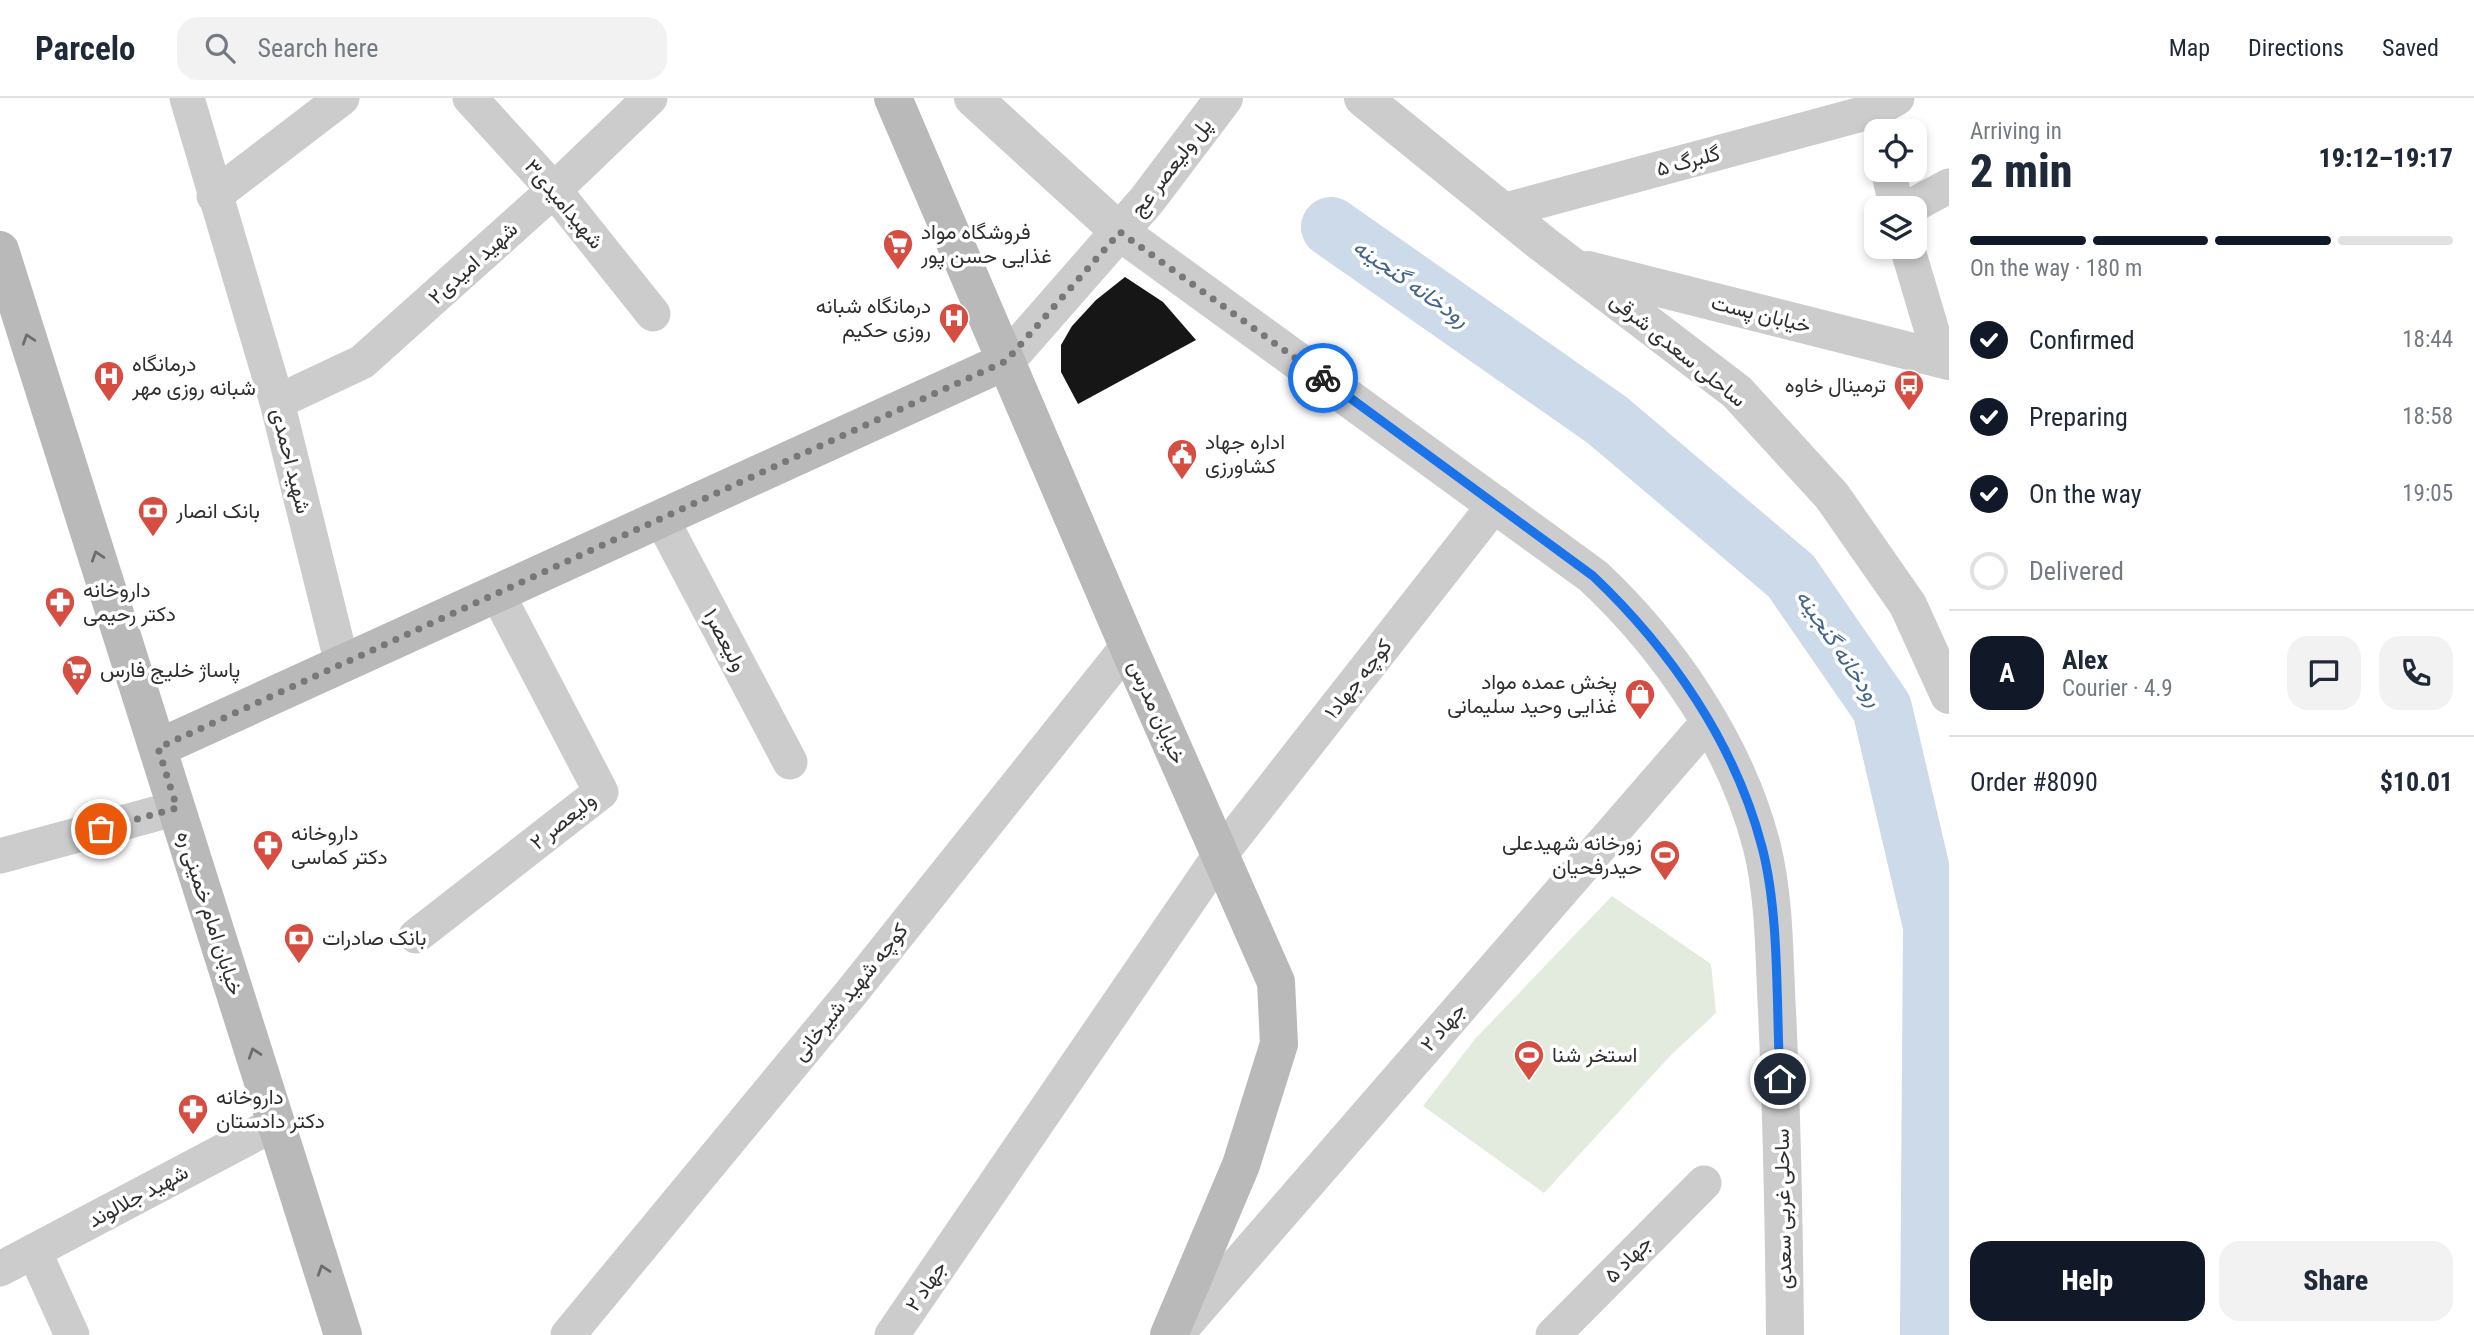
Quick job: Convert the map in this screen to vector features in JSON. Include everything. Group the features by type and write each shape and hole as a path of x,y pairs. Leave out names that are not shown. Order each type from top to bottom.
{"main road":[{"name":"خیابان مدرس","path":"893,98 1128,646 1276,982 1279,1044 1186,1331"},
{"name":"خیابان امام خمینی ره","path":"0,250 343,1335"},
{"path":"158,748 1006,361"}],"street":[{"name":"شهید احمدی","path":"187,98 277,402 342,664"},
{"path":"214,196 342,98"},
{"name":"شهیدامیدی۳","path":"470,98 554,190 653,314"},
{"name":"شهید امیدی۲","path":"277,402 362,362 554,190 650,98"},
{"name":"ساحلی غربی سعدی","path":"973,98 1120,232 1593,576 1627,608 1710,720 1748,804 1762,848 1772,920 1783,1132 1785,1335"},
{"name":"پل ولیعصر عج","path":"1006,361 1147,200 1224,98"},
{"name":"ساحلی سعدی شرقی","path":"1369,99 1502,211 1737,392 1832,496 1908,606 1949,695"},
{"name":"گلبرگ ۵","path":"1502,211 1880,110"},
{"path":"1927,198 1949,186"},
{"path":"1914,259 1936,299 1944,360"},
{"name":"خیابان پست","path":"1573,267 1944,360"},
{"name":"کوچه جهاد۱","path":"1220,855 1496,503"},
{"name":"ولیعصر۱","path":"661,518 790,762"},
{"name":"ولیعصر ۲","path":"416,936 601,792 497,593"},
{"name":"کوچه شهید شیرخانی","path":"568,1335 851,993 1128,646"},
{"name":"جهاد ۲","path":"1186,1331 1710,720"},
{"path":"0,856 177,808"},
{"name":"جهاد ۲","path":"892,1335 1220,855"},
{"name":"شهید جلالوند","path":"10,1259 276,1123"},
{"name":"جهاد ۵","path":"1553,1335 1704,1183"},
{"path":"10,1259 72,1335"}],"shaded area":[{"path":"1612,896 1711,964 1716,1013 1671,1055 1544,1193 1423,1106 1475,1039"}],"building":[{"path":"1125,277 1163,302 1196,340 1078,404 1061,372 1061,345 1072,326 1096,300"}],"waterway":[{"name":"رودخانه گنجینه","path":"1331,227 1607,420 1791,576 1882,708 1933,926 1930,1335"}],"way so far":[{"path":"101,829 177,808 158,748 1006,361 1120,232 1323,378"}],"place":[{"name":"فروشگاه مواد غذایی حسن پور","path":"898,271"},
{"name":"درمانگاه شبانه روزی حکیم","path":"954,345"},
{"name":"درمانگاه شبانه روزی مهر","path":"109,403"},
{"name":"ترمینال خاوه","path":"1909,412"},
{"name":"اداره جهاد کشاورزی","path":"1182,481"},
{"name":"بانک انصار","path":"153,538"},
{"name":"داروخانه دکتر رحیمی","path":"60,629"},
{"name":"پاساژ خلیج فارس","path":"77,697"},
{"name":"پخش عمده مواد غذایی وحید سلیمانی","path":"1640,721"},
{"name":"داروخانه دکتر کماسی","path":"268,872"},
{"name":"زورخانه شهیدعلی حیدرفحیان","path":"1665,882"},
{"name":"بانک صادرات","path":"299,965"},
{"name":"استخر شنا","path":"1529,1082"},
{"name":"داروخانه دکتر دادستان","path":"193,1136"}],"route":[{"path":"1323,378 1593,576 1627,608 1710,720 1748,804 1762,848 1772,920 1780,1079"}]}
